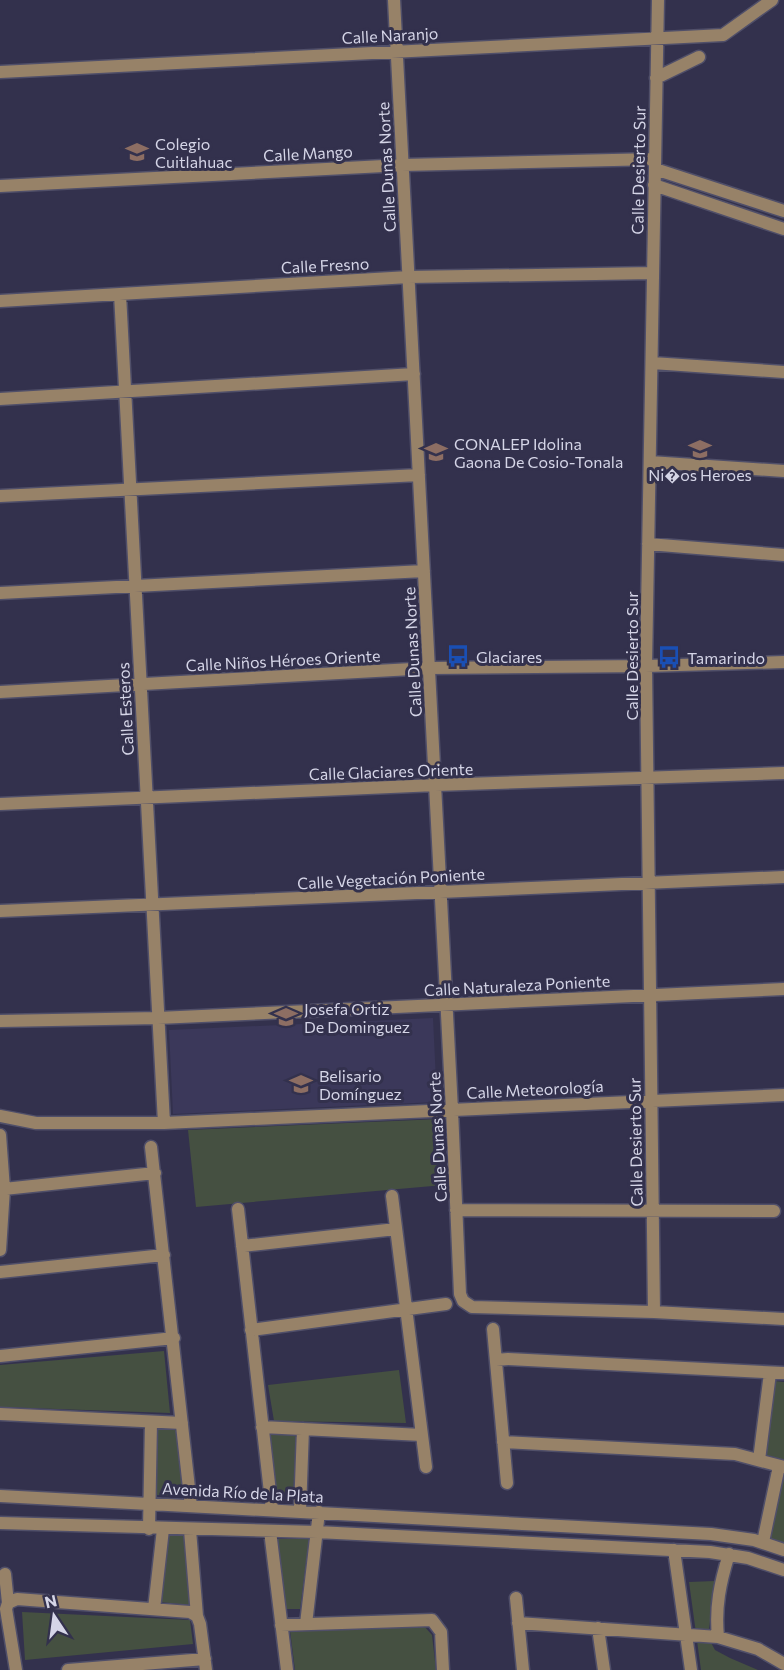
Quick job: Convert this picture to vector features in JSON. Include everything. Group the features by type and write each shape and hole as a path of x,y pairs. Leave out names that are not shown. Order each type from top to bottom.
{"street":[{"name":"Calle Dunas Norte","path":"394,0 447,1005 459,1294 463,1301 472,1307 654,1312"},
{"name":"Calle Desierto Sur","path":"654,1312 646,666 658,0"},
{"name":"Calle Naranjo","path":"0,72 723,35 772,0"},
{"path":"656,78 699,57"},
{"path":"655,164 784,211"},
{"name":"Calle Mango","path":"0,186 403,165 655,164"},
{"path":"654,185 784,229"},
{"name":"Calle Fresno","path":"0,301 409,277 653,273"},
{"name":"Calle Esteros","path":"120,294 164,1123"},
{"path":"651,363 784,372"},
{"path":"0,399 414,374"},
{"path":"650,462 784,471"},
{"path":"0,496 419,476"},
{"path":"648,544 784,555"},
{"path":"0,593 424,571"},
{"name":"Calle Niños Héroes Oriente","path":"0,692 430,668 784,662"},
{"name":"Calle Glaciares Oriente","path":"0,804 784,773"},
{"name":"Calle Vegetación Poniente","path":"0,911 784,877"},
{"name":"Calle Naturaleza Poniente","path":"0,1021 158,1018 784,989"},
{"name":"Calle Meteorología","path":"0,1116 36,1123 164,1123 784,1095"},
{"path":"0,1135 4,1189 0,1250"},
{"path":"152,1147 191,1506"},
{"path":"4,1189 155,1173"},
{"path":"392,1196 426,1467"},
{"path":"238,1209 272,1510"},
{"path":"456,1210 774,1211"},
{"path":"242,1246 396,1228"},
{"path":"0,1272 164,1255"},
{"path":"251,1330 446,1305"},
{"path":"654,1312 784,1319"},
{"path":"493,1329 507,1483"},
{"path":"0,1356 174,1338"},
{"path":"496,1360 784,1373"},
{"path":"759,1460 770,1372"},
{"path":"0,1414 182,1423"},
{"path":"148,1529 151,1422"},
{"path":"262,1427 422,1435"},
{"path":"300,1511 303,1429"},
{"path":"503,1442 735,1454 782,1466 758,1541 748,1558"},
{"name":"Avenida Río de la Plata","path":"0,1496 711,1534 758,1541 784,1550"},
{"path":"306,1624 319,1512"},
{"path":"484,1541 485,1521"},
{"path":"0,1523 317,1532 674,1550 729,1554 784,1570"},
{"path":"154,1609 163,1529"},
{"path":"68,1670 206,1665 197,1616 190,1530"},
{"path":"270,1531 287,1670"},
{"path":"674,1550 690,1670"},
{"path":"718,1636 716,1608 729,1554"},
{"path":"5,1574 8,1603 6,1609 16,1670"},
{"path":"516,1598 523,1670"},
{"path":"8,1603 17,1599 190,1612 197,1616"},
{"path":"281,1625 432,1620 441,1632 443,1670"},
{"path":"518,1623 718,1636 758,1649 784,1664"},
{"path":"598,1628 604,1670"}],"shaded area":[{"path":"433,1018 437,1102 173,1114 169,1030"}],"green space":[{"path":"440,1119 444,1185 196,1207 188,1130"},
{"path":"164,1351 170,1413 0,1407 0,1365"},
{"path":"399,1370 406,1423 274,1421 268,1385"},
{"path":"774,1381 784,1382 784,1460 766,1455"},
{"path":"157,1430 177,1430 183,1496 157,1495"},
{"path":"269,1435 296,1435 293,1500 276,1499"},
{"path":"784,1472 784,1544 769,1538"},
{"path":"167,1534 184,1534 190,1605 160,1602"},
{"path":"277,1539 309,1539 300,1609 285,1609"},
{"path":"715,1581 708,1637 715,1650 758,1670 701,1670 689,1582"},
{"path":"22,1612 190,1620 193,1644 25,1660"},
{"path":"424,1626 432,1635 436,1670 295,1670 290,1630"}],"place":[{"name":"Colegio Cuitlahuac","path":"137,152"},
{"name":"Ni�os Heroes","path":"700,449"},
{"name":"CONALEP Idolina Gaona De Cosio-Tonala","path":"436,452"},
{"name":"Glaciares","path":"458,656"},
{"name":"Tamarindo","path":"669,657"},
{"name":"Josefa Ortiz De Dominguez","path":"286,1017"},
{"name":"Belisario Domínguez","path":"301,1084"}]}
